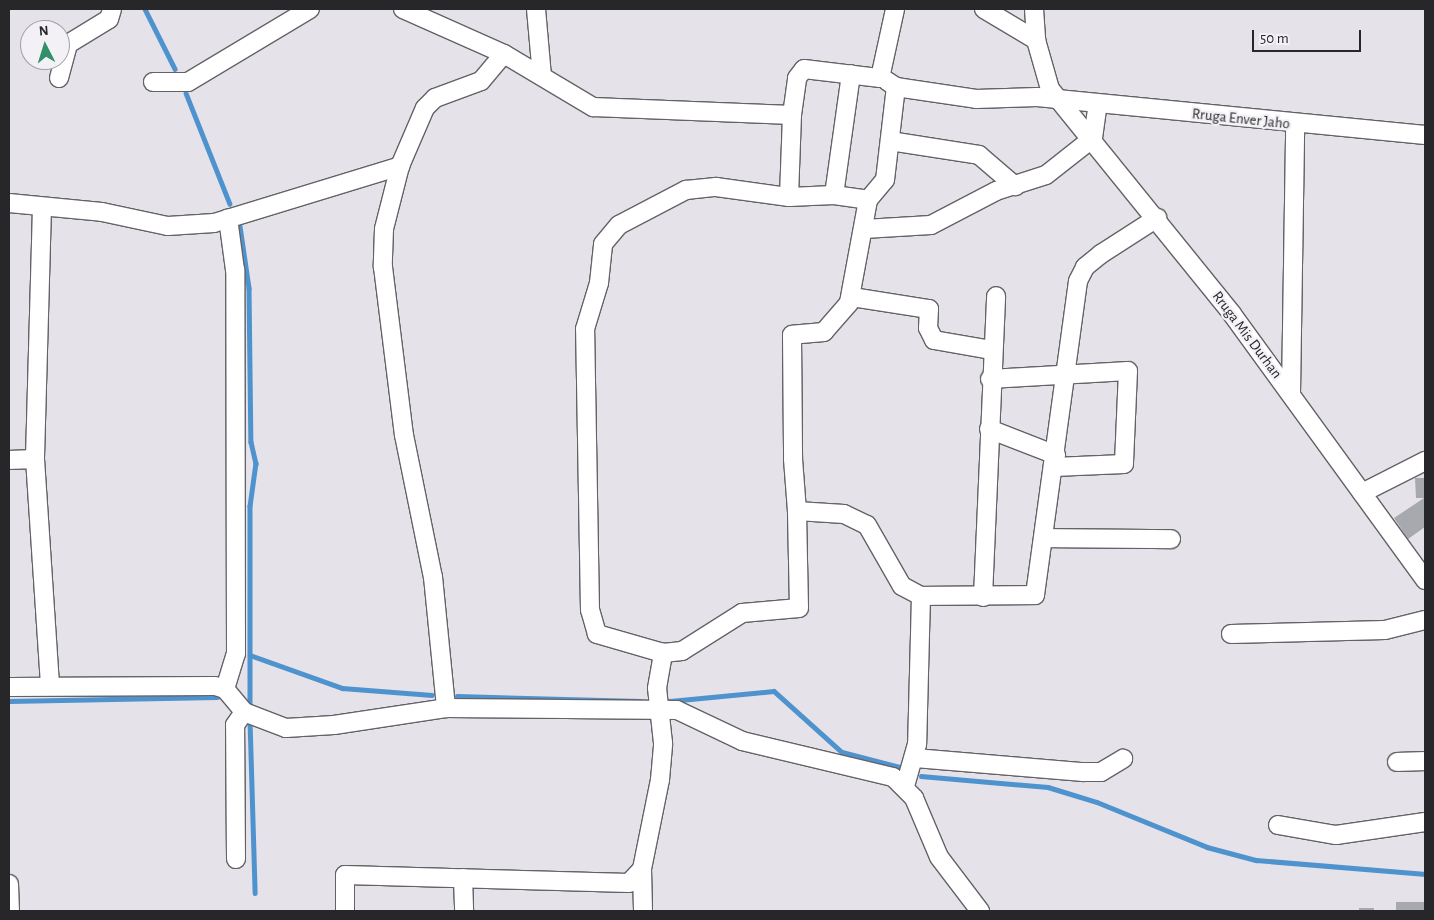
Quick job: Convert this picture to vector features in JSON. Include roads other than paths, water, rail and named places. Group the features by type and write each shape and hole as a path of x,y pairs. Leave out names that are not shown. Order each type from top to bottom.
{"street":[{"path":"59,78 68,44 109,19 112,9"},
{"path":"153,82 188,82 310,9"},
{"path":"403,9 504,54 580,100 606,110 792,114"},
{"path":"536,9 542,76"},
{"path":"880,78 895,9"},
{"path":"984,9 1036,40"},
{"name":"Rruga Mis Durhan","path":"1034,9 1036,40 1043,76 1058,100 1093,138 1157,218 1291,393 1425,580"},
{"path":"446,708 433,577 404,435 383,267 384,229 400,166 424,108 435,98 481,81 504,54"},
{"path":"789,196 792,114 800,72 810,67 880,78 896,87 882,188 868,200 852,297 831,328 792,335 790,413 797,511 799,608 742,613 682,651 663,653 597,634 591,620 584,330 599,283 603,244 619,225 686,190 716,188 789,196 834,194 868,200"},
{"path":"834,194 851,74"},
{"name":"Rruga Enver Jaho","path":"896,87 976,99 1058,100 1295,125 1425,136"},
{"path":"864,229 931,225 1015,186 1046,175 1093,138 1098,104"},
{"path":"1291,393 1295,125"},
{"path":"890,141 979,156 1015,186"},
{"path":"9,203 102,212 168,226 193,227 400,166"},
{"path":"42,207 35,459 50,686"},
{"path":"224,689 236,654 235,270 228,218"},
{"path":"797,511 844,514 867,525 902,586 921,596 1035,595 1068,376 1075,296 1085,267 1157,218"},
{"path":"983,596 990,379 996,296"},
{"path":"852,297 929,308 928,328 934,340 992,350"},
{"path":"989,429 1055,461 1124,464 1128,371 1068,376 990,379"},
{"path":"9,460 35,459"},
{"path":"1362,492 1425,461"},
{"path":"1044,538 1171,539"},
{"path":"905,786 915,758 921,596"},
{"path":"1231,634 1367,632 1407,627 1425,620"},
{"path":"643,911 642,869 660,780 660,709 663,653"},
{"path":"9,687 224,689 244,712 286,728 307,727 446,708 660,709 689,713 742,742 853,764 905,786 939,857 980,911"},
{"path":"236,860 235,725 244,712"},
{"path":"915,758 1083,772 1101,772 1123,759"},
{"path":"1397,762 1425,762"},
{"path":"1278,825 1336,835 1425,822"},
{"path":"345,911 345,875 629,883 642,869"},
{"path":"463,878 464,911"},
{"path":"9,884 10,911"}],"waterway":[{"path":"145,9 175,69"},
{"path":"186,93 230,204"},
{"path":"240,226 249,288 251,442 256,463 250,506 250,708"},
{"path":"250,655 342,688 432,695"},
{"path":"670,701 774,691 842,752 900,767"},
{"path":"457,696 640,701"},
{"path":"9,701 217,697"},
{"path":"250,720 255,893"},
{"path":"921,776 1048,787 1097,802 1207,847 1256,860 1425,874"}]}
